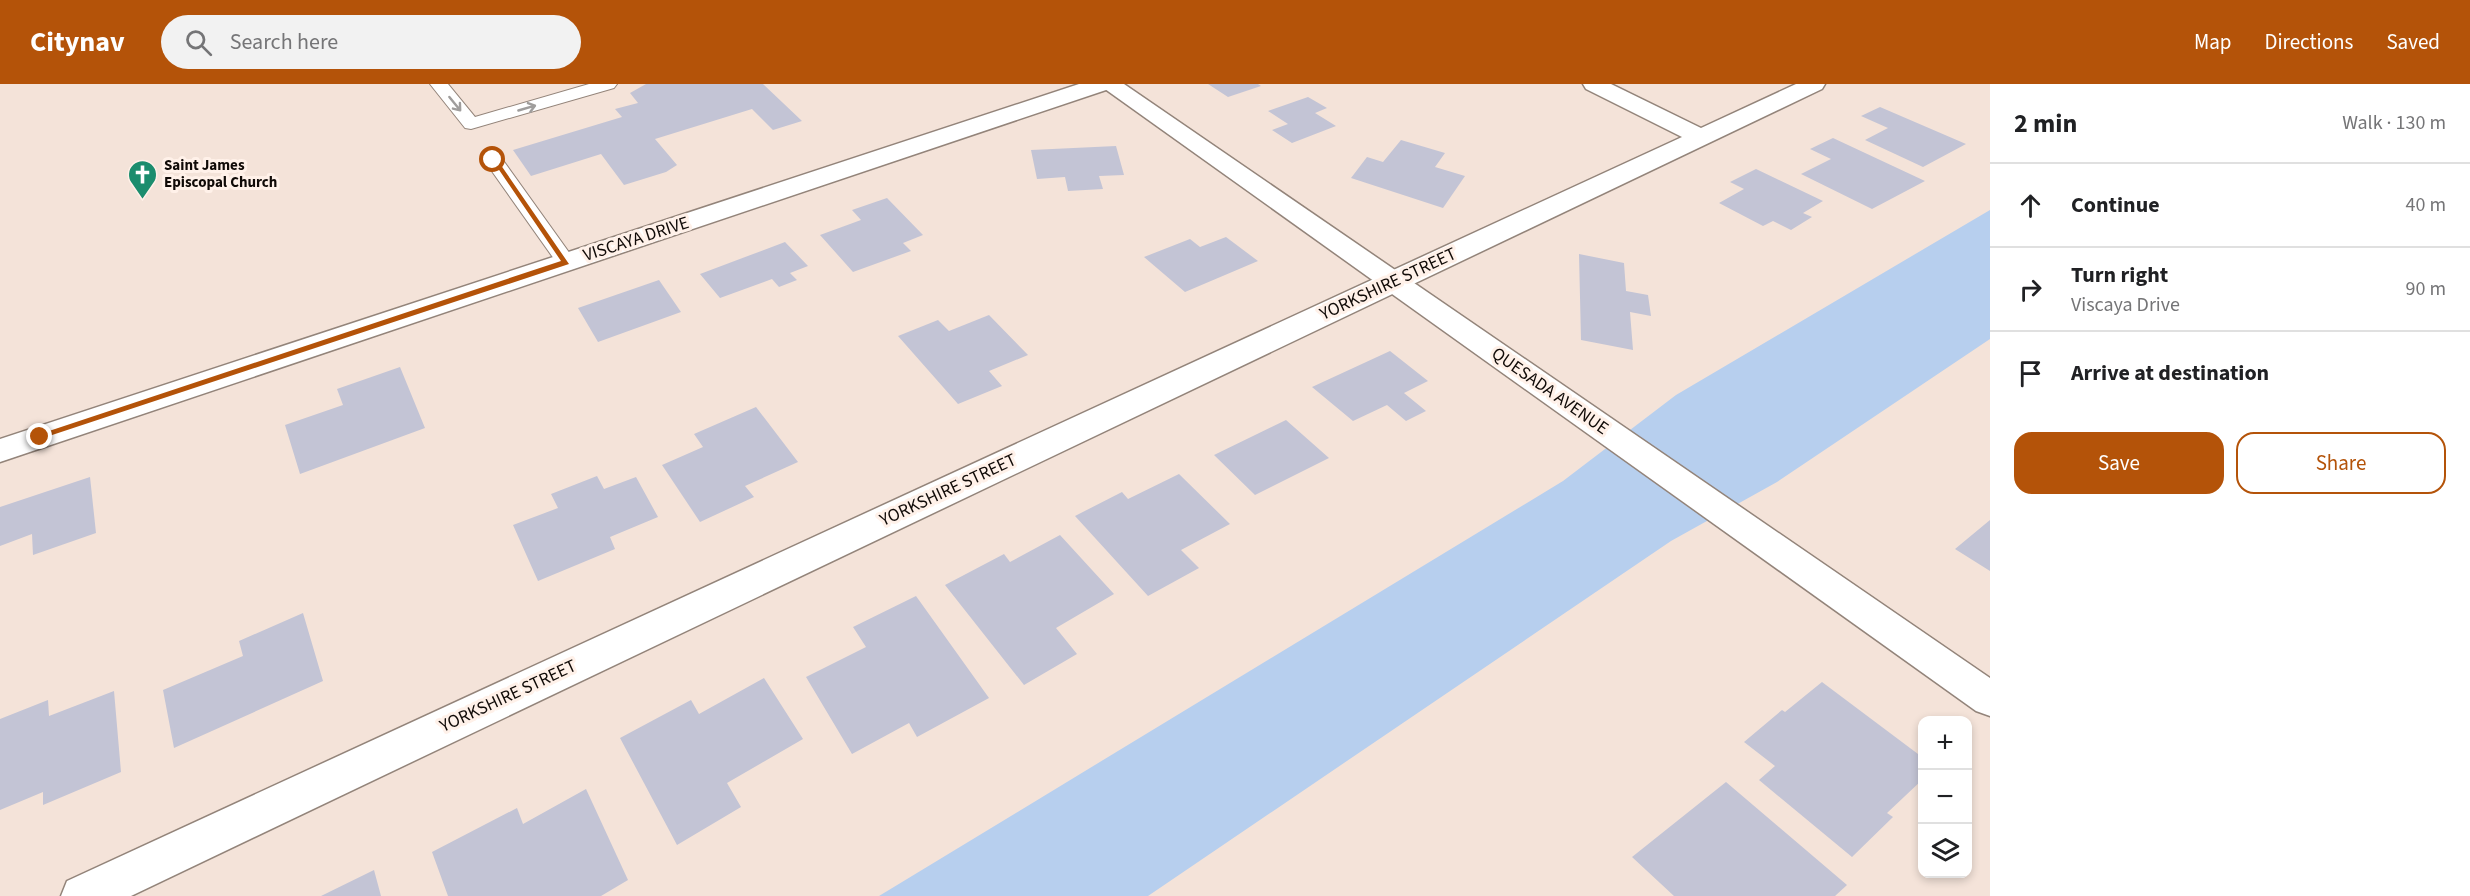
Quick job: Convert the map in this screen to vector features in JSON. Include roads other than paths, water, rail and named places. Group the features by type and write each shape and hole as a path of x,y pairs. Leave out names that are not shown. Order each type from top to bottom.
{"street":[{"name":"VISCAYA DRIVE","path":"0,451 1101,84"},
{"name":"QUESADA AVENUE","path":"1109,84 1990,699"},
{"path":"1594,84 1701,137"},
{"name":"YORKSHIRE STREET","path":"82,896 1814,84"}],"lane":[{"path":"439,84 471,124 608,84"},
{"path":"493,160 566,262"}],"water":[{"path":"1990,210 1990,339 1777,482 1671,541 1148,896 879,896 1563,481 1676,395"}],"place":[{"name":"Saint James Episcopal Church","path":"143,200"}]}
